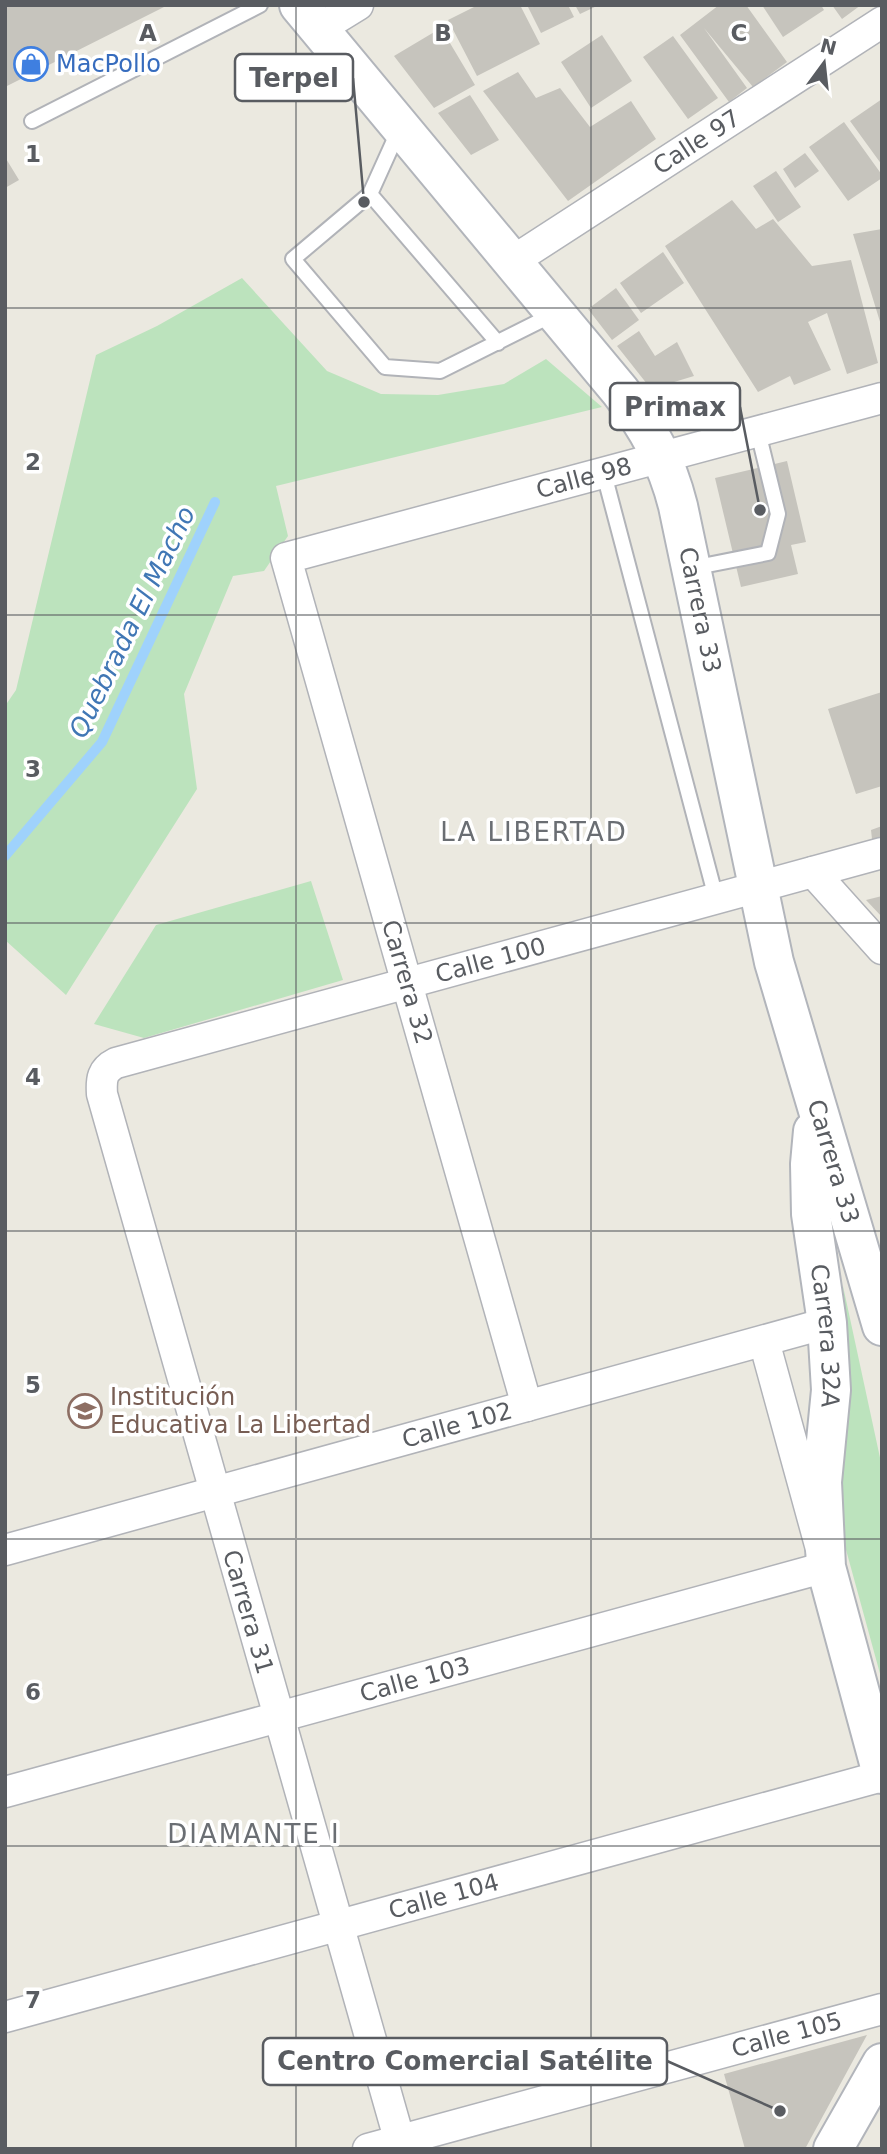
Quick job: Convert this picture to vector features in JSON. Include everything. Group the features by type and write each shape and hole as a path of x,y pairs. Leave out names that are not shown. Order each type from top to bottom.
{"main road":[{"name":"Carrera 33","path":"309,17 642,420 663,458 673,483 780,986 882,1326"},
{"name":"Carrera 32A","path":"816,1107 810,1186 811,1214 827,1324 831,1390 822,1482 825,1567 882,1775"},
{"path":"833,2149 882,2063"}],"street":[{"path":"309,17 358,5"},
{"name":"Calle 97","path":"513,261 882,22"},
{"name":"Calle 98","path":"286,558 882,398"},
{"name":"Carrera 32","path":"286,558 527,1406"},
{"name":"Calle 100","path":"103,1073 116,1063 882,853"},
{"path":"813,872 882,949"},
{"name":"Carrera 31","path":"103,1073 103,1094 400,2145"},
{"name":"Calle 102","path":"5,1550 827,1324"},
{"name":"Carrera 32A","path":"764,1341 825,1567"},
{"name":"Calle 103","path":"5,1792 825,1567"},
{"name":"Calle 104","path":"5,2017 882,1775"},
{"name":"Calle 105","path":"368,2149 400,2145 882,2009"}],"lane":[{"path":"32,121 260,5"},
{"path":"400,127 370,194 293,259 385,367 440,371 556,313"},
{"path":"370,194 498,343"},
{"path":"691,568 768,554 778,514 758,432"},
{"path":"604,474 716,898"}],"green space":[{"path":"242,278 327,371 381,394 438,395 504,384 546,359 602,407 276,486 288,536 264,571 233,576 184,694 197,789 66,995 5,940 5,706 16,690 96,355 157,326"},
{"path":"311,881 343,980 144,1038 94,1024 156,925"},
{"path":"843,1286 882,1467 882,1681 845,1546 842,1470 849,1381"}],"building":[{"path":"5,5 168,5 5,87"},
{"path":"478,5 520,5 540,44 477,76 448,20"},
{"path":"527,5 568,5 574,17 541,33"},
{"path":"575,5 599,5 580,14"},
{"path":"719,5 746,5 787,62 753,87 704,28 747,88 729,102 680,35"},
{"path":"762,5 821,5 824,10 783,37"},
{"path":"832,5 861,5 842,19"},
{"path":"441,28 475,85 434,108 394,56"},
{"path":"602,35 632,81 591,108 561,62"},
{"path":"673,36 718,98 688,119 643,57"},
{"path":"518,72 536,98 560,88 590,127 631,101 656,139 568,201 483,91"},
{"path":"470,95 499,140 471,155 438,113"},
{"path":"882,99 882,165 850,121"},
{"path":"844,122 882,175 882,178 848,201 809,147"},
{"path":"805,153 819,171 795,188 783,169"},
{"path":"5,157 19,180 5,188"},
{"path":"776,171 801,207 778,222 753,186"},
{"path":"732,200 756,229 773,219 812,266 851,260 878,363 847,374 827,313 808,322 831,370 794,385 790,376 758,392 665,246"},
{"path":"882,229 882,324 881,325 853,234"},
{"path":"663,252 684,283 641,313 620,283"},
{"path":"616,288 639,320 612,340 588,309"},
{"path":"639,331 655,356 677,342 694,376 651,389 617,346"},
{"path":"787,461 806,542 791,545 798,574 741,587 715,478"},
{"path":"882,692 882,786 856,794 828,709"},
{"path":"882,826 882,845 873,848 871,830"},
{"path":"882,896 882,917 866,900"},
{"path":"867,2035 805,2149 745,2149 724,2074"}],"waterway":[{"name":"Quebrada El Macho","path":"5,856 102,742 215,502"}],"place":[{"name":"MacPollo","path":"31,64"},
{"name":"Terpel","path":"364,202"},
{"name":"Primax","path":"760,510"},
{"name":"Institución Educativa La Libertad","path":"85,1411"},
{"name":"Centro Comercial Satélite","path":"780,2111"}],"district":[{"name":"LA LIBERTAD","path":"534,832"},
{"name":"DIAMANTE I","path":"254,1834"}]}
